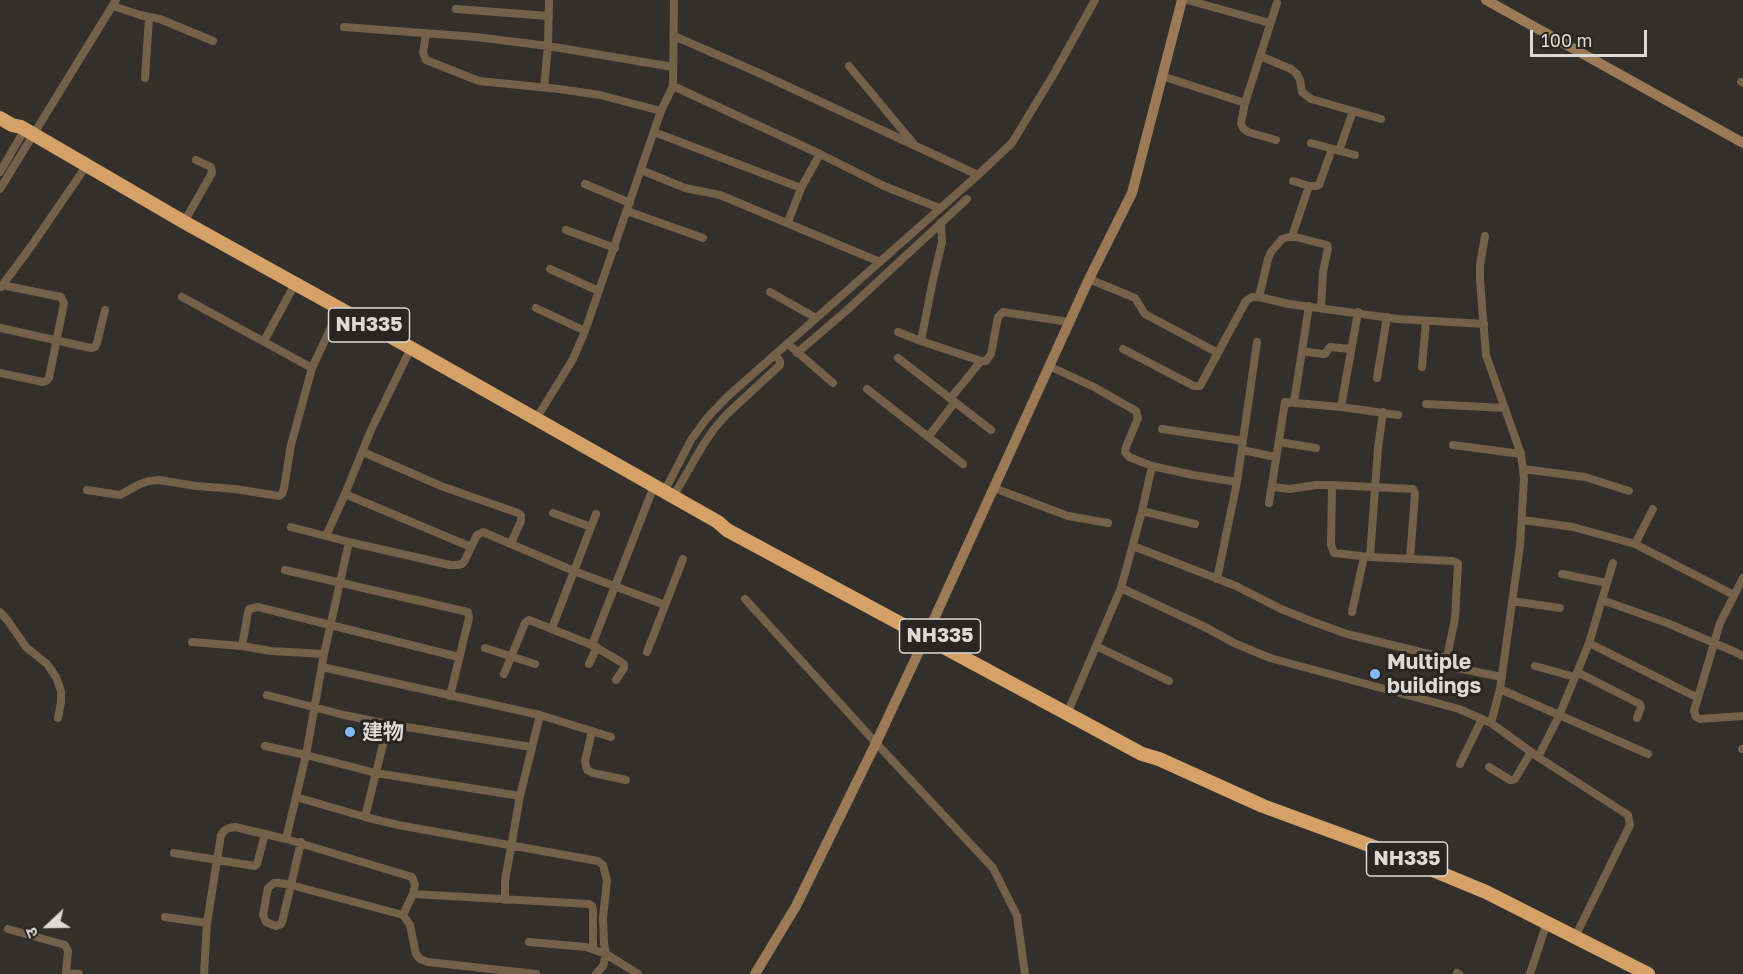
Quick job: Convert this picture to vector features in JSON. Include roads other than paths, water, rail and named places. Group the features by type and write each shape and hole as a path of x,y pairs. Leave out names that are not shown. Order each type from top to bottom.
{"highway":[{"name":"NH335","path":"0,110 16,119 27,130"},
{"name":"NH335","path":"0,118 27,130 184,222 718,522 727,530 1070,706 1151,752 1159,759"},
{"name":"NH335","path":"927,634 1142,754 1159,759 1263,806 1456,879 1547,921 1648,974"}],"street":[{"path":"544,87 549,0"},
{"path":"536,419 573,359 585,331 654,132 673,86 674,0"},
{"path":"589,664 616,585 691,440 707,418 727,397 1012,143 1095,0"},
{"path":"755,974 796,906 876,742 1089,279 1132,193 1182,0"},
{"path":"1187,0 1270,23"},
{"path":"1486,0 1743,143"},
{"path":"0,172 114,3 213,41"},
{"path":"1276,3 1241,123 1248,132 1276,140"},
{"path":"456,9 549,16"},
{"path":"145,78 149,18"},
{"path":"344,27 476,37 548,46 673,68"},
{"path":"426,34 423,53 426,60 478,81 600,95 662,111"},
{"path":"674,36 978,175"},
{"path":"1260,56 1291,69 1297,74 1302,92 1311,99 1381,119"},
{"path":"849,66 914,144"},
{"path":"1162,76 1245,103"},
{"path":"673,86 884,186 939,208"},
{"path":"1293,181 1309,186 1319,184 1353,111"},
{"path":"0,189 27,130"},
{"path":"654,132 801,188"},
{"path":"1311,143 1355,155"},
{"path":"788,222 801,188 820,154"},
{"path":"184,222 212,173 211,167 196,160"},
{"path":"0,373 43,382 49,378 63,299 1,286 87,165"},
{"path":"641,170 685,188 720,195 880,262"},
{"path":"585,184 629,207 703,238"},
{"path":"1292,236 1309,186"},
{"path":"797,353 967,200"},
{"path":"921,341 942,242 941,223"},
{"path":"566,230 615,248"},
{"path":"1259,297 1271,252 1282,239 1292,236 1327,245 1321,307"},
{"path":"1485,236 1480,265 1486,355 1521,454 1523,470 1523,520 1502,677 1491,723"},
{"path":"550,269 599,291"},
{"path":"1089,279 1135,298 1145,314 1218,353"},
{"path":"264,341 296,284"},
{"path":"770,292 816,318"},
{"path":"182,297 312,368"},
{"path":"1123,349 1197,386 1202,384 1246,301 1252,297 1387,317 1484,324"},
{"path":"1294,402 1309,306"},
{"path":"87,490 120,495 149,481 159,480 279,496 282,494 291,445 312,368 340,308"},
{"path":"536,308 585,331"},
{"path":"0,328 87,348 95,347 105,310"},
{"path":"898,332 986,361 991,354 998,317 1003,312 1069,322"},
{"path":"1341,407 1358,312"},
{"path":"1377,378 1387,317"},
{"path":"1422,367 1426,321"},
{"path":"1217,579 1237,482 1257,342"},
{"path":"788,344 833,383"},
{"path":"326,536 371,430 411,348"},
{"path":"1302,351 1325,354 1330,348 1351,349"},
{"path":"663,492 726,415 780,365 775,355"},
{"path":"898,358 991,430"},
{"path":"929,436 981,361"},
{"path":"1049,366 1094,387 1136,411 1138,418 1125,452 1129,457 1152,466 1193,476 1237,482"},
{"path":"867,389 963,464"},
{"path":"1269,503 1285,402 1398,415"},
{"path":"1426,404 1505,408"},
{"path":"1352,612 1367,557 1383,412"},
{"path":"1162,429 1242,446 1276,457"},
{"path":"1279,442 1316,448"},
{"path":"1453,445 1521,454"},
{"path":"363,452 441,486 518,513 521,515 521,521 511,543"},
{"path":"1070,706 1121,588 1152,466"},
{"path":"1523,470 1585,477 1629,491"},
{"path":"1332,485 1332,550 1338,554 1367,557 1458,563 1455,619 1448,657 1457,668 1502,677"},
{"path":"1272,487 1290,489 1332,485 1413,489 1410,559"},
{"path":"994,488 1068,516 1108,523"},
{"path":"345,494 471,547"},
{"path":"1635,544 1653,509"},
{"path":"1142,511 1194,524"},
{"path":"553,513 591,527"},
{"path":"552,628 596,514"},
{"path":"1523,520 1573,527 1635,544 1734,595"},
{"path":"291,527 450,565 462,564 477,535 483,532 574,571 665,605"},
{"path":"286,839 306,755 330,624 349,542"},
{"path":"1133,546 1347,634 1448,657"},
{"path":"647,652 683,559"},
{"path":"1489,767 1513,780 1534,755 1559,716 1589,643 1613,563"},
{"path":"285,570 468,612 469,618 450,696"},
{"path":"1562,574 1607,583"},
{"path":"1743,578 1724,613 1694,711 1696,717 1700,719 1743,716"},
{"path":"1121,588 1270,658 1459,709 1491,723 1534,755 1628,815 1630,825 1575,937"},
{"path":"745,599 993,868 1017,916 1025,974"},
{"path":"1602,600 1647,615 1743,656"},
{"path":"1512,601 1560,608"},
{"path":"243,646 249,609 253,608 330,624 459,657"},
{"path":"0,612 26,647 47,664 56,677 61,691 58,718"},
{"path":"504,674 526,621 531,621 594,646 624,664 616,680"},
{"path":"192,642 271,651 324,654"},
{"path":"1589,643 1698,698"},
{"path":"1096,646 1169,681"},
{"path":"485,648 535,664"},
{"path":"1535,666 1576,674 1640,704 1637,718"},
{"path":"322,668 540,715 611,737"},
{"path":"1500,689 1648,754"},
{"path":"267,695 388,724 531,747"},
{"path":"505,900 520,796 540,715"},
{"path":"1460,764 1482,719"},
{"path":"364,817 388,724"},
{"path":"592,731 585,762 587,770 626,780"},
{"path":"265,746 376,773 520,796"},
{"path":"296,797 364,817 405,826 598,861 603,865 607,881 603,917 606,954 603,966 596,974"},
{"path":"204,974 207,923 221,835 229,828 301,842 408,875 414,881 413,894 404,915"},
{"path":"174,853 255,866 265,834"},
{"path":"301,842 291,885 281,924 276,926 266,922 263,915 268,888 274,883 291,885 404,915 410,925 416,954 420,959 428,962 536,974"},
{"path":"413,894 589,904 593,910 593,948"},
{"path":"165,917 207,923"},
{"path":"1530,974 1547,921"},
{"path":"8,929 65,945 68,951 66,973 79,974"},
{"path":"529,942 593,948 638,974"}],"place":[{"name":"Multiple buildings","path":"1375,674"},
{"name":"建物","path":"350,732"}]}
